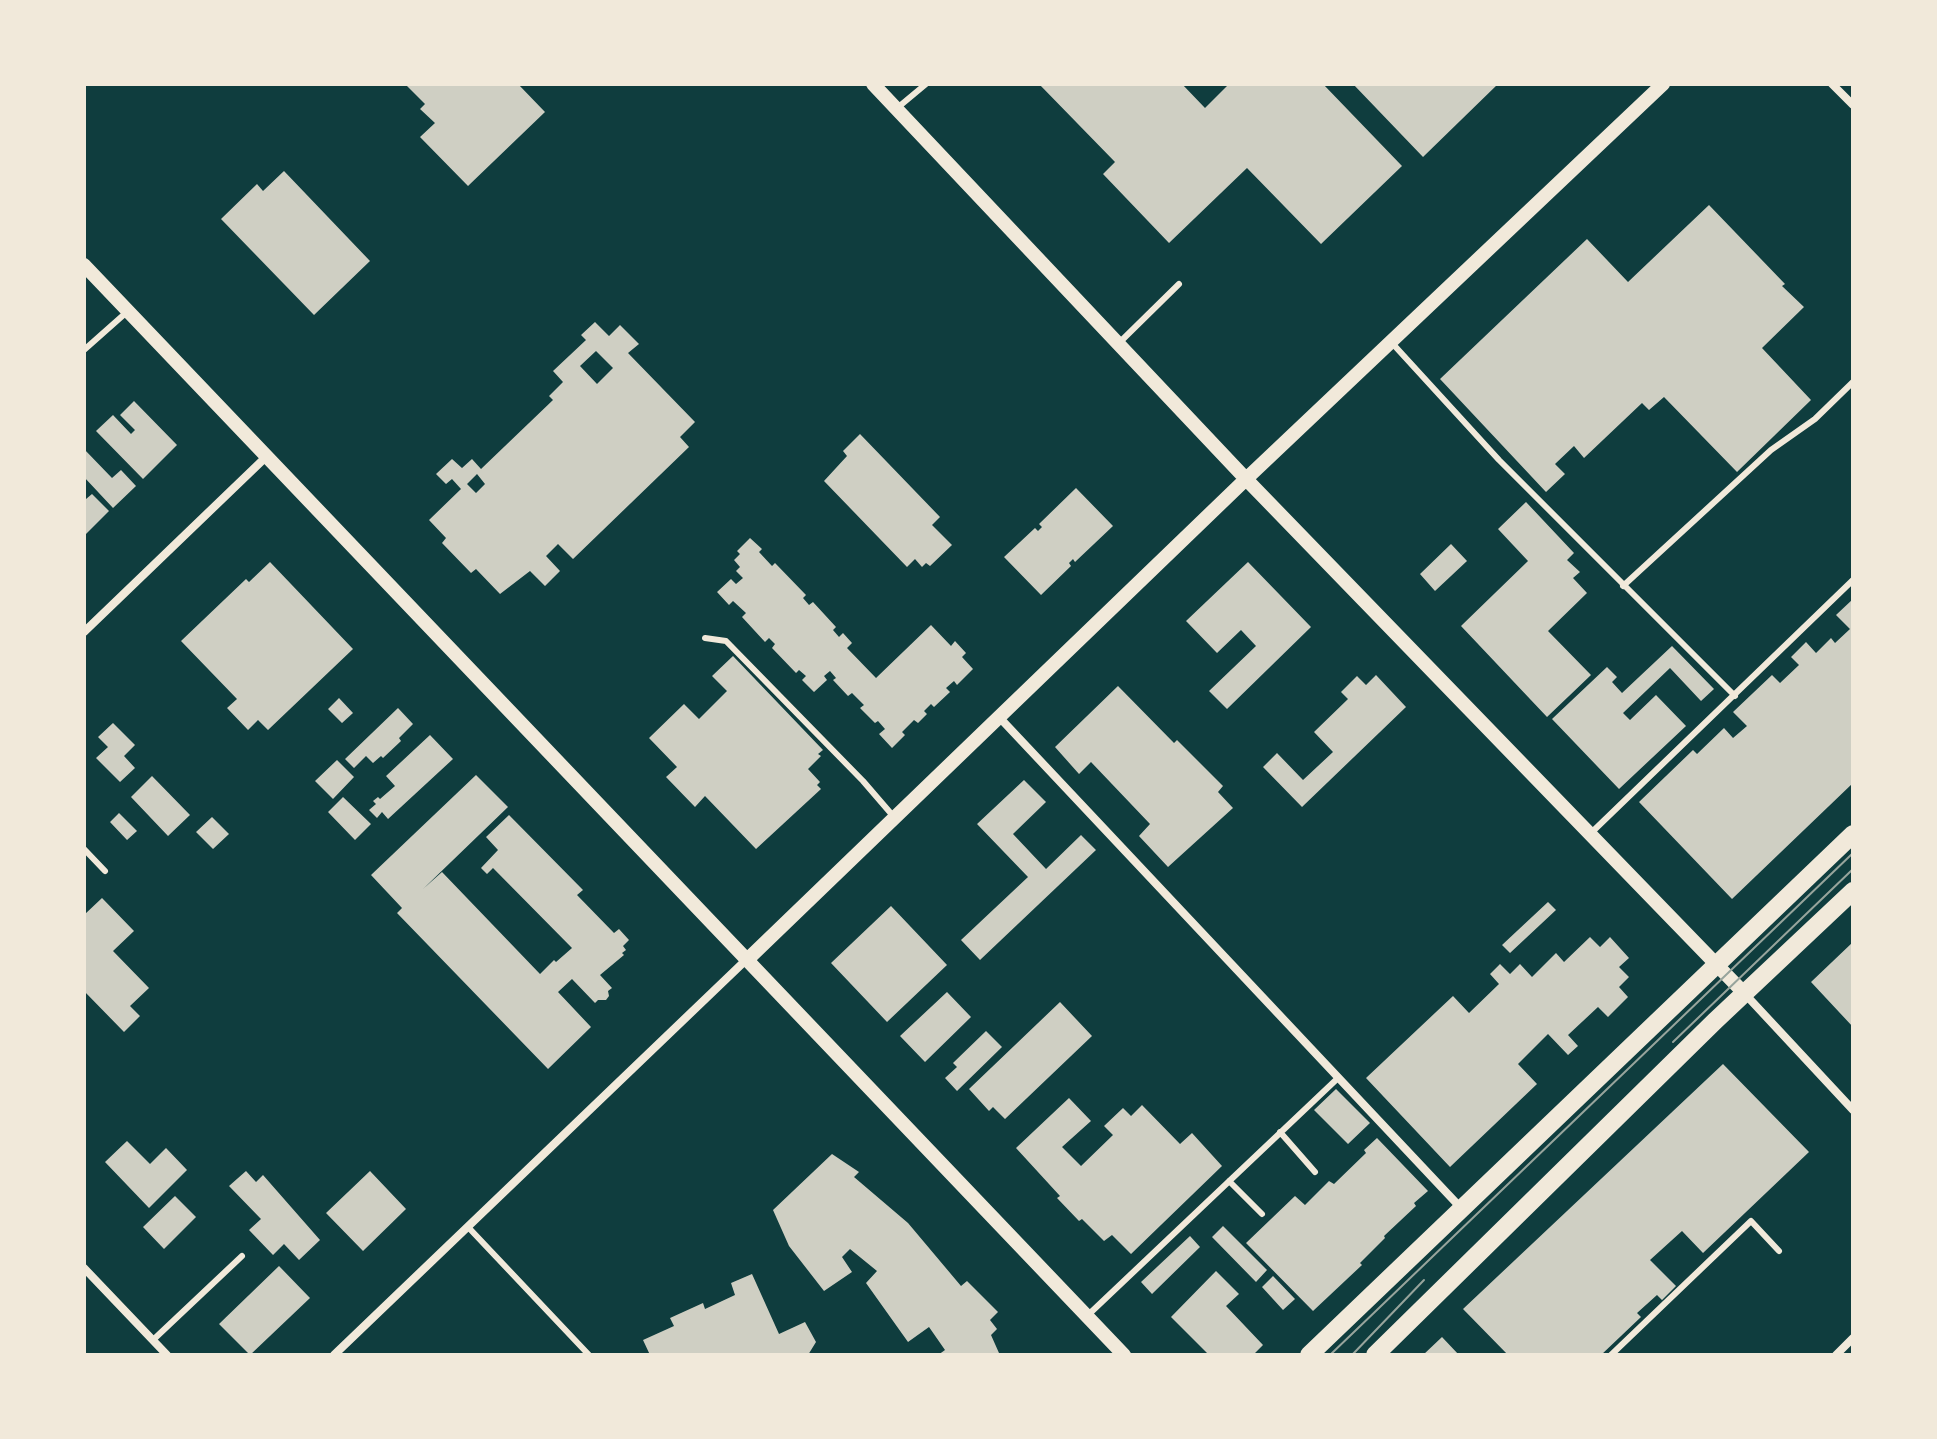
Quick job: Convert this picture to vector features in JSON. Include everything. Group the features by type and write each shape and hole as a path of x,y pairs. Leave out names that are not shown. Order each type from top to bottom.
{"main road":[{"path":"1309,1355 1853,834"},
{"path":"1375,1355 1438,1290 1853,891"}],"street":[{"path":"873,84 1246,479 1745,994 1853,1110"},
{"path":"334,1355 1246,479 1663,84"},
{"path":"1832,84 1853,105"},
{"path":"84,265 1124,1355"},
{"path":"84,632 267,456"},
{"path":"999,717 1462,1209"},
{"path":"84,1268 167,1355"},
{"path":"1836,1355 1853,1338"}],"lane":[{"path":"896,109 926,84"},
{"path":"1118,344 1179,284"},
{"path":"84,350 128,311"},
{"path":"1391,341 1499,460 1735,696"},
{"path":"1623,586 1771,450 1815,419 1853,382"},
{"path":"1590,834 1853,580"},
{"path":"705,638 726,641 863,781 894,817"},
{"path":"84,849 105,871"},
{"path":"1087,1316 1338,1078"},
{"path":"1280,1132 1315,1172"},
{"path":"1229,1181 1262,1214"},
{"path":"1611,1355 1751,1221 1779,1251"},
{"path":"468,1227 589,1355"},
{"path":"153,1340 242,1256"}],"building":[{"path":"405,84 518,84 545,112 468,186 420,137 435,123 420,109 425,104"},
{"path":"1039,84 1182,84 1205,108 1229,84 1323,84 1402,166 1321,244 1247,168 1169,243 1103,174 1115,162"},
{"path":"1353,84 1498,84 1423,157"},
{"path":"284,171 370,261 314,315 221,219 257,184 263,191"},
{"path":"1709,205 1804,307 1762,348 1811,400 1737,472 1664,397 1649,410 1642,403 1584,458 1574,446 1555,464 1565,474 1546,492 1440,379 1587,239 1628,282"},
{"path":"595,322 609,336 620,325 639,344 628,353 695,422 680,437 689,447 573,559 558,544 546,556 560,571 545,586 530,571 500,594 476,569 471,573 442,543 446,538 429,520 461,489 452,479 446,484 436,474 452,459 462,468 472,459 481,469 553,400 549,396 563,382 553,371 586,340 581,335","holes":["596,351 613,368 597,384 580,366","477,474 485,484 476,493 467,484"]},
{"path":"134,401 177,445 143,479 96,431 113,415 131,434 135,430 120,415"},
{"path":"860,434 940,517 932,525 952,545 930,566 926,563 922,567 915,559 907,567 824,481 847,456 843,451"},
{"path":"84,449 112,478 121,470 136,486 113,508 84,477"},
{"path":"1076,488 1113,526 1075,562 1073,559 1069,563 1071,566 1041,595 1004,557 1035,528 1038,531 1042,527 1039,524"},
{"path":"92,494 109,511 84,536 84,497 86,499"},
{"path":"1526,502 1574,553 1567,560 1580,572 1573,578 1587,593 1548,631 1591,675 1547,717 1461,626 1528,561 1498,529"},
{"path":"750,538 762,549 759,552 772,566 775,563 806,595 803,598 809,605 813,602 836,627 833,630 839,637 843,633 852,643 847,648 876,678 931,625 951,646 955,641 966,653 962,657 973,669 957,685 954,681 946,688 950,692 934,707 931,704 918,723 914,720 892,748 879,734 885,729 860,708 864,705 852,693 848,696 833,680 836,678 830,671 824,676 827,680 814,692 802,680 806,676 799,670 796,673 772,648 775,644 769,638 765,642 742,617 746,613 733,601 729,605 717,592 731,579 736,584 743,578 736,571 740,567 734,560 740,554 737,551"},
{"path":"1451,544 1467,561 1435,591 1420,574"},
{"path":"270,562 353,649 268,730 258,720 248,730 227,708 237,699 181,641 246,579 249,582"},
{"path":"1248,562 1311,627 1227,709 1209,691 1256,646 1241,630 1217,653 1186,621"},
{"path":"1853,599 1853,783 1732,899 1639,802 1693,750 1697,754 1724,728 1733,738 1747,726 1733,712 1772,675 1780,683 1799,665 1791,657 1806,642 1816,653 1831,638 1835,643 1850,629 1836,615"},
{"path":"1672,646 1714,689 1701,701 1670,668 1623,713 1630,720 1656,695 1686,726 1619,789 1552,719 1607,667 1617,677 1612,682 1622,693"},
{"path":"733,656 823,750 808,769 820,782 817,785 821,789 756,849 705,796 695,807 666,777 677,767 649,738 684,704 699,719 727,691 712,676"},
{"path":"1376,675 1406,707 1302,807 1263,767 1277,753 1303,780 1333,752 1314,732 1348,699 1341,692 1357,676 1366,685"},
{"path":"1118,686 1174,743 1177,740 1223,786 1218,792 1233,808 1168,867 1139,836 1150,824 1091,762 1079,774 1055,747"},
{"path":"339,698 353,713 342,723 328,709"},
{"path":"398,708 413,724 399,738 401,741 383,758 381,756 373,763 366,756 354,768 345,759"},
{"path":"113,723 135,745 124,756 135,768 120,782 96,758 108,747 98,737"},
{"path":"430,735 453,759 388,819 382,812 377,818 369,810 376,804 373,801 395,786 386,776"},
{"path":"337,760 354,777 333,799 315,781"},
{"path":"476,775 508,807 423,889 442,872 540,974 554,960 556,962 572,948 493,868 487,874 481,868 498,850 486,837 509,815 583,890 577,895 614,933 619,929 629,940 623,946 626,950 622,953 624,955 600,975 612,988 606,1000 595,1003 572,979 558,992 591,1027 548,1069 397,913 402,908 371,875"},
{"path":"152,776 190,815 168,836 131,797"},
{"path":"1024,780 1046,802 1013,834 1046,869 1081,835 1096,850 980,960 961,940 1028,877 977,824"},
{"path":"343,797 371,824 355,840 328,812"},
{"path":"119,813 137,831 127,840 110,822"},
{"path":"212,817 229,834 213,849 196,832"},
{"path":"102,898 134,931 113,951 149,988 130,1006 140,1016 124,1032 84,991 84,915"},
{"path":"1548,902 1556,910 1510,953 1502,945"},
{"path":"891,906 947,965 887,1022 831,963"},
{"path":"1590,937 1600,947 1610,937 1629,958 1619,967 1629,977 1619,987 1628,997 1608,1017 1598,1007 1568,1035 1578,1046 1568,1055 1548,1034 1518,1064 1537,1084 1450,1167 1366,1078 1453,996 1469,1013 1499,984 1490,974 1500,964 1510,974 1520,964 1532,977 1556,953 1564,962"},
{"path":"1853,942 1853,1027 1811,982"},
{"path":"947,992 971,1017 925,1062 900,1036"},
{"path":"1060,1002 1092,1036 1005,1119 993,1107 989,1111 969,1089"},
{"path":"986,1031 1002,1047 957,1091 945,1078 957,1067 953,1063"},
{"path":"1723,1064 1809,1152 1703,1253 1682,1231 1650,1260 1676,1286 1662,1300 1657,1295 1637,1313 1641,1317 1601,1355 1508,1355 1463,1309"},
{"path":"1336,1089 1370,1123 1348,1144 1314,1110"},
{"path":"1069,1098 1091,1121 1062,1147 1081,1166 1113,1135 1104,1126 1123,1108 1131,1116 1142,1105 1180,1144 1192,1133 1222,1166 1131,1254 1112,1235 1104,1241 1082,1219 1079,1221 1016,1148"},
{"path":"1377,1138 1428,1191 1384,1236 1360,1263 1362,1265 1313,1311 1246,1243 1295,1196 1305,1205 1329,1181 1334,1184"},
{"path":"127,1141 150,1164 166,1148 187,1170 149,1208 105,1162"},
{"path":"832,1154 859,1172 854,1177 908,1223 961,1286 967,1281 998,1312 990,1320 997,1329 991,1335 999,1353 938,1355 945,1350 929,1327 908,1342 866,1283 877,1271 850,1249 842,1257 852,1272 824,1291 789,1246 773,1210"},
{"path":"246,1171 256,1182 263,1175 320,1240 299,1260 284,1244 273,1255 249,1230 261,1219 229,1186"},
{"path":"370,1171 406,1209 363,1251 326,1213"},
{"path":"175,1196 196,1217 164,1249 143,1227"},
{"path":"1223,1226 1267,1270 1256,1282 1212,1237"},
{"path":"1190,1236 1200,1247 1152,1294 1141,1282"},
{"path":"279,1266 310,1298 250,1355 219,1324"},
{"path":"1216,1271 1239,1294 1226,1306 1263,1345 1253,1355 1209,1355 1171,1317"},
{"path":"752,1274 779,1334 805,1322 816,1342 808,1355 650,1355 643,1340 674,1326 670,1318 703,1303 705,1309 735,1295 731,1283"},
{"path":"1273,1276 1295,1299 1283,1310 1262,1287"},
{"path":"1442,1337 1459,1355 1423,1355"}],"tram line":[{"path":"1330,1355 1853,853"},
{"path":"1673,1042 1853,869"},
{"path":"1352,1355 1424,1280"}]}
